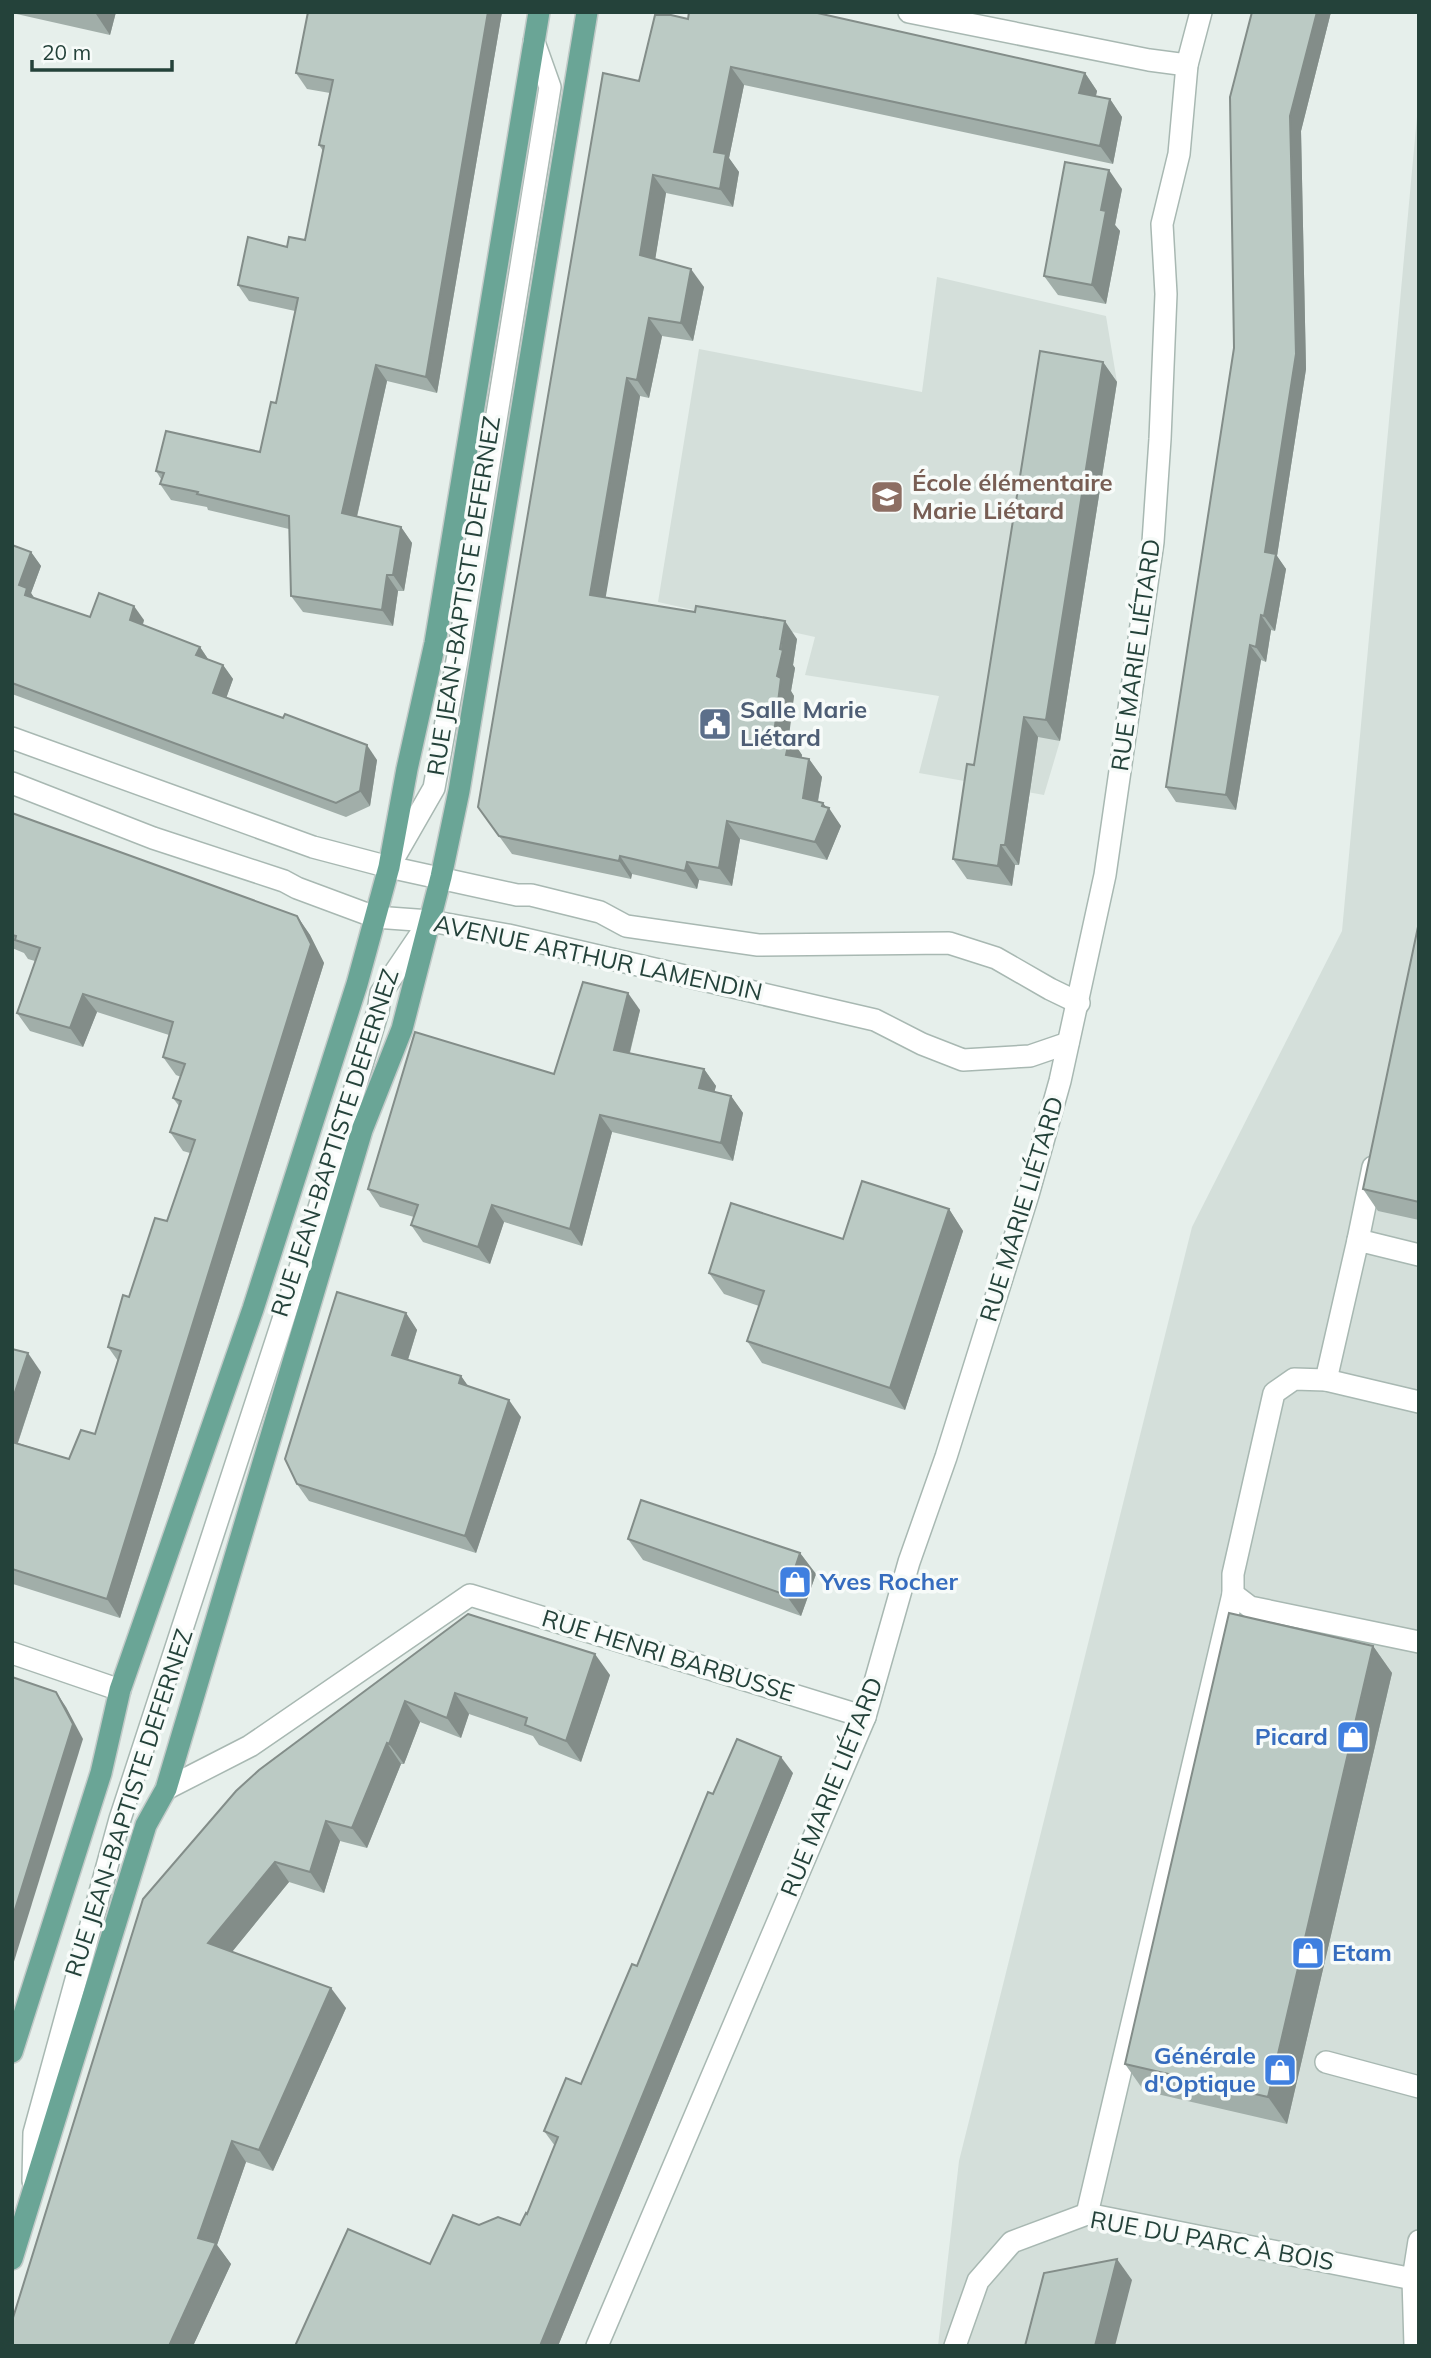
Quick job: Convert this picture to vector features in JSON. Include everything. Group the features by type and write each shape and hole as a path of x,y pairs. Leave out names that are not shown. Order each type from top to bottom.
{"main road":[{"name":"RUE JEAN-BAPTISTE DEFERNEZ","path":"12,2052 101,1773 120,1690 253,1309 357,984 388,867 435,643 539,12"},
{"name":"RUE JEAN-BAPTISTE DEFERNEZ","path":"12,2259 146,1825 166,1789 362,1129 402,1029 442,877 459,791 587,12"}],"street":[{"path":"909,12 1187,65"},
{"name":"RUE MARIE LIÉTARD","path":"597,2346 865,1717 909,1562 946,1457 1027,1195 1079,1003 1105,875 1153,542 1166,295 1162,224 1179,154 1187,65 1201,12"},
{"path":"388,867 434,788 443,744 550,88 534,42"},
{"path":"12,738 313,847 388,867 588,909 600,912 626,926 758,945 949,943 996,958 1079,1003"},
{"name":"AVENUE ARTHUR LAMENDIN","path":"12,783 153,838 284,881 375,917 430,921 508,935 875,1020 922,1044 962,1060 1030,1056 1068,1043"},
{"path":"33,2188 34,2133 120,1819 313,1228 378,1011 381,993 430,921"},
{"path":"1326,1380 1377,1153"},
{"path":"1358,1240 1419,1255"},
{"path":"1087,2214 1233,1594 1233,1574 1274,1392 1294,1379 1326,1380 1419,1402"},
{"path":"1233,1594 1250,1607 1419,1642"},
{"name":"RUE HENRI BARBUSSE","path":"166,1789 250,1746 470,1595 865,1717"},
{"path":"12,1653 120,1690"},
{"path":"1326,2062 1419,2087"},
{"name":"RUE DU PARC À BOIS","path":"955,2346 978,2281 1013,2242 1087,2214 1413,2279"},
{"path":"1415,2346 1413,2279 1419,2241"}],"shaded area":[{"path":"1419,95 1419,2346 938,2346 959,2161 1192,1227 1342,931"},
{"name":"École élémentaire Marie Liétard","path":"937,277 1106,316 1117,382 1060,741 1044,795 919,773 939,696 805,675 815,637 658,602 699,349 922,392"}],"building":[{"path":"308,12 488,12 426,377 376,365 342,513 401,527 393,575 387,575 382,610 291,596 289,516 160,484 164,473 156,471 166,431 260,452 271,402 276,403 298,298 238,285 248,237 287,247 289,237 305,240 324,146 319,145 333,80 296,73"},
{"path":"689,12 813,12 1085,73 1079,93 1110,99 1100,146 731,67 714,152 726,154 720,189 653,175 640,255 691,269 681,323 649,318 637,380 627,378 590,595 695,612 696,606 785,621 780,649 783,650 777,676 781,678 774,734 790,737 786,755 809,759 803,798 823,803 822,806 829,808 815,842 727,821 719,868 687,862 685,871 620,856 619,861 499,836 478,807 603,73 639,81 655,15 688,19"},
{"path":"1252,12 1317,12 1290,116 1296,354 1265,552 1276,554 1256,647 1250,645 1226,795 1166,787 1234,348 1230,97"},
{"path":"1065,162 1109,170 1101,210 1106,211 1092,285 1044,276"},
{"path":"1040,351 1103,362 1046,720 1024,717 1005,845 1001,845 998,866 953,859 967,764 974,765"},
{"path":"12,545 31,552 19,585 27,588 25,595 90,617 99,593 134,606 130,620 200,647 196,655 223,665 213,693 283,718 285,714 367,745 360,791 336,803 12,683"},
{"path":"12,813 297,916 311,944 107,1599 12,1569 12,1442 69,1459 81,1430 95,1434 121,1351 108,1347 123,1295 129,1297 155,1218 167,1221 195,1140 170,1132 181,1101 173,1098 185,1064 163,1057 173,1022 83,994 70,1028 17,1013 40,948 15,940 16,936 12,935"},
{"path":"1419,922 1419,1202 1363,1189"},
{"path":"583,982 628,993 614,1050 704,1069 699,1088 731,1096 721,1143 600,1115 570,1229 492,1205 478,1247 411,1225 418,1205 368,1189 415,1032 554,1074"},
{"path":"862,1181 949,1209 890,1388 747,1341 764,1291 709,1273 731,1203 843,1239"},
{"path":"337,1292 406,1313 392,1355 461,1376 459,1383 509,1400 465,1536 297,1484 285,1459"},
{"path":"12,1349 28,1353 12,1401"},
{"path":"641,1500 800,1553 786,1595 628,1539"},
{"path":"1229,1613 1373,1646 1268,2097 1125,2064"},
{"path":"468,1614 595,1654 566,1741 525,1725 527,1718 455,1693 447,1718 405,1701 352,1828 326,1821 310,1872 275,1862 208,1943 331,1988 259,2150 232,2141 198,2238 216,2243 169,2346 12,2346 12,2321 143,1899 236,1791 259,1770"},
{"path":"12,1677 56,1692 73,1724 12,1919"},
{"path":"737,1739 781,1757 540,2346 295,2346 348,2229 430,2264 453,2215 479,2225 498,2217 520,2225 558,2137 544,2131 566,2078 581,2084 632,1964 637,1966 708,1792 713,1794"},
{"path":"1117,2259 1095,2346 1025,2346 1044,2273"}],"place":[{"name":"École élémentaire Marie Liétard","path":"887,497"},
{"name":"Salle Marie Liétard","path":"715,724"},
{"name":"Yves Rocher","path":"795,1582"},
{"name":"Picard","path":"1353,1737"},
{"name":"Etam","path":"1308,1953"},
{"name":"Générale d'Optique","path":"1280,2070"}]}
